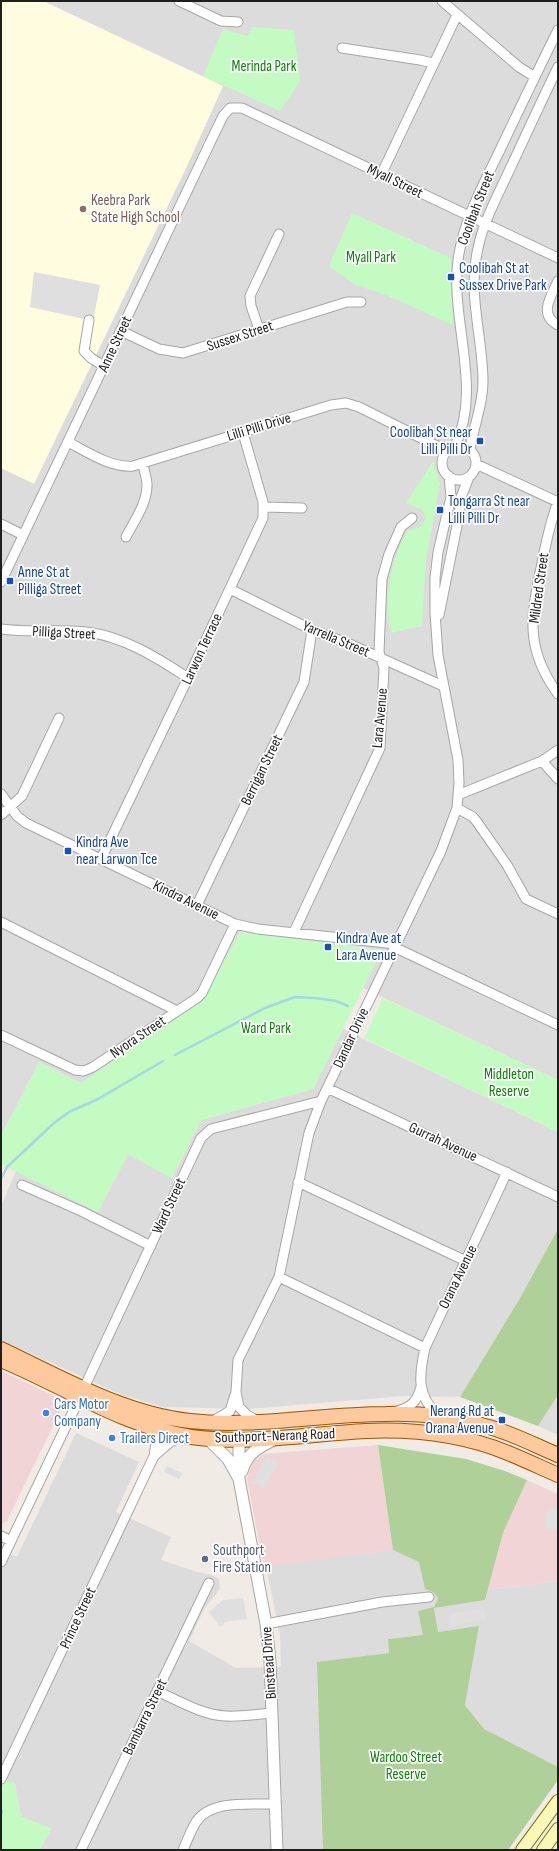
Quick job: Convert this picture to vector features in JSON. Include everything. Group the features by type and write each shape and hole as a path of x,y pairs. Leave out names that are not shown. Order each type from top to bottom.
{"main road":[{"name":"Southport-Nerang Road","path":"1,1349 82,1392 113,1413 152,1427 183,1435 208,1439 239,1440 367,1431 412,1431 439,1434 493,1447 558,1475"},
{"name":"Southport-Nerang Road","path":"1,1360 82,1392 180,1420 214,1423 261,1422 387,1414 440,1418 486,1426 506,1432 558,1455"},
{"path":"214,1423 234,1432 239,1440"},
{"path":"522,1850 558,1801"},
{"path":"543,1850 558,1829"}],"street":[{"path":"179,1 221,21 238,22"},
{"path":"442,1 519,67 535,77"},
{"path":"381,175 457,15"},
{"name":"Coolibah Street","path":"451,448 462,433 467,389 455,287 460,246 469,216 558,30"},
{"path":"342,48 420,60 433,64"},
{"name":"Coolibah Street","path":"470,450 482,399 482,359 474,280 476,253 485,224 558,68"},
{"name":"Myall Street","path":"232,107 242,108 558,258"},
{"name":"Anne Street","path":"1,582 223,116 227,110 232,107"},
{"path":"258,329 251,306 250,296 279,234"},
{"path":"558,281 547,304 547,315 558,325"},
{"name":"Sussex Street","path":"121,331 159,349 178,353 190,351 347,302 360,302"},
{"path":"89,320 84,351 91,358 104,366"},
{"name":"Lilli Pilli Drive","path":"68,442 119,465 126,466 143,464 331,405 346,403 359,407 451,448"},
{"path":"242,433 264,507 302,508"},
{"path":"436,622 456,530 461,497 476,464 476,459 466,447 451,448 444,455 442,464 443,468 449,476 459,480 469,477"},
{"path":"126,537 147,492 147,483 143,464"},
{"path":"476,464 558,502"},
{"path":"436,622 435,578 440,538 451,497 449,476"},
{"name":"Mildred Street","path":"558,502 550,522 532,620 539,661 545,674 558,694"},
{"name":"Larwon Terrace","path":"101,859 230,589 260,524 264,507"},
{"name":"Lara Avenue","path":"294,932 380,748 384,668 378,652 382,578 389,554 401,527 412,518"},
{"path":"1,524 23,535"},
{"name":"Yarrella Street","path":"230,589 312,630 444,686"},
{"name":"Dandar Drive","path":"214,1423 230,1412 236,1392 238,1360 279,1277 309,1133 321,1101 441,852 457,808 458,760 438,654 436,622"},
{"name":"Pilliga Street","path":"1,629 15,631 86,632 108,636 146,653 188,678"},
{"name":"Berrigan Street","path":"197,905 304,682 312,630"},
{"path":"1,815 22,796 59,718"},
{"path":"458,795 542,761 558,750"},
{"path":"542,761 558,779"},
{"name":"Kindra Avenue","path":"1,794 10,807 26,823 235,924 245,927 395,945 558,1024"},
{"path":"457,808 473,817 478,822 507,865 526,898 558,914"},
{"path":"1,922 178,1011"},
{"name":"Nyora Street","path":"1,1035 75,1070 84,1071 113,1055 193,1002 202,993 235,924"},
{"name":"Gurrah Avenue","path":"327,1088 558,1197"},
{"name":"Ward Street","path":"1,1562 201,1138 211,1129 321,1101"},
{"name":"Orana Avenue","path":"387,1414 414,1404 419,1395 421,1386 421,1368 425,1348 452,1287 466,1261 507,1172"},
{"path":"298,1182 466,1261"},
{"path":"22,1185 81,1211 151,1246"},
{"path":"279,1277 425,1348"},
{"name":"Orana Avenue","path":"421,1386 426,1403 440,1418"},
{"name":"Dandar Drive","path":"236,1392 240,1410 250,1418 261,1422"},
{"name":"Prince Street","path":"1,1780 154,1456 157,1437 152,1427"},
{"name":"Prince Street","path":"154,1456 169,1443 183,1435"},
{"name":"Binstead Drive","path":"239,1479 245,1460 255,1450 278,1438"},
{"name":"Binstead Drive","path":"208,1439 228,1459 239,1479"},
{"name":"Binstead Drive","path":"239,1440 239,1479 266,1624 270,1661 277,1850"},
{"path":"1,1536 11,1541"},
{"name":"Bambarra Street","path":"81,1850 208,1583"},
{"path":"266,1624 382,1602 429,1597"},
{"path":"157,1691 213,1715 227,1716 272,1712"},
{"path":"183,1850 196,1821 208,1811 222,1806 275,1804"}],"shaded area":[{"name":"Keebra Park State High School","path":"1,1 43,1 223,86 186,168 34,484 1,468"},
{"path":"43,1 558,1 558,1080 363,988 382,950 240,932 203,1001 81,1083 39,1062 1,1136 1,468 34,483 186,168 223,86"},
{"path":"34,272 100,285 93,321 30,307"},
{"path":"343,1029 558,1132 558,1229 520,1298 460,1397 405,1396 248,1409 163,1407 122,1395 1,1340 1,1206 16,1171 98,1212 128,1154 172,1178 201,1120 313,1089"},
{"path":"1,1371 65,1401 7,1521 1,1523"},
{"path":"558,1395 558,1435 538,1426"},
{"path":"76,1433 139,1462 116,1512 171,1537 161,1560 200,1573 209,1574 219,1579 220,1589 204,1609 189,1641 236,1668 281,1667 280,1636 266,1566 393,1550 420,1562 425,1588 433,1592 438,1598 423,1635 388,1639 389,1653 323,1816 323,1850 40,1850 51,1829 21,1817 15,1784 2,1778 1,1773 1,1550 17,1557"},
{"path":"378,1445 393,1550 264,1567 247,1479 252,1462 264,1454"},
{"path":"266,1456 278,1463 264,1489 252,1483"},
{"path":"167,1466 182,1473 179,1479 164,1472"},
{"path":"527,1480 558,1494 558,1581 488,1590 503,1533"},
{"path":"547,1509 558,1510 558,1530 545,1529"},
{"path":"558,1581 558,1767 484,1729 465,1705 479,1626 438,1632 434,1607 485,1600 488,1590"},
{"path":"243,1598 247,1619 225,1622 220,1627 209,1612 223,1600"},
{"path":"484,1608 486,1620 451,1626 449,1614"}],"green space":[{"name":"Merinda Park","path":"253,27 294,30 300,81 280,111 203,76 223,29 247,36"},
{"name":"Myall Park","path":"352,213 451,258 453,325 391,297 356,285 329,266"},
{"path":"433,461 440,484 426,560 422,626 391,633 388,594 392,567 396,555 408,531 421,526 425,519 423,510 406,503"},
{"name":"Ward Park","path":"240,932 382,950 313,1089 201,1120 172,1178 128,1154 98,1212 1,1164 1,1136 39,1062 81,1083 203,1001"},
{"name":"Middleton Reserve","path":"383,998 558,1080 558,1132 364,1038"},
{"path":"558,1229 558,1395 538,1426 460,1397 520,1298"},
{"name":"Wardoo Street Reserve","path":"378,1445 466,1459 505,1471 527,1480 503,1533 485,1600 434,1608 438,1632 479,1626 465,1705 484,1729 558,1767 558,1780 508,1850 323,1850 317,1662 389,1653 388,1639 423,1635 418,1611 434,1607 438,1598 433,1592 425,1589 419,1562 393,1550"},
{"path":"2,1778 15,1784 21,1817 51,1828 40,1850 1,1850"}],"waterway":[{"path":"175,1055 265,1008 295,997 336,1001 348,1006"},
{"path":"1,1179 7,1167 54,1123 69,1112 98,1099 163,1061"},
{"path":"1,1815 2,1811"}],"place":[{"name":"Keebra Park State High School","path":"83,209"},
{"name":"Coolibah St at Sussex Drive Park","path":"451,277"},
{"name":"Coolibah St near Lilli Pilli Dr","path":"480,441"},
{"name":"Tongarra St near Lilli Pilli Dr","path":"440,510"},
{"name":"Anne St at Pilliga Street","path":"10,581"},
{"name":"Kindra Ave near Larwon Tce","path":"68,851"},
{"name":"Kindra Ave at Lara Avenue","path":"328,947"},
{"name":"Cars Motor Company","path":"46,1413"},
{"name":"Nerang Rd at Orana Avenue","path":"502,1420"},
{"name":"Trailers Direct","path":"112,1438"},
{"name":"Southport Fire Station","path":"205,1559"}]}
